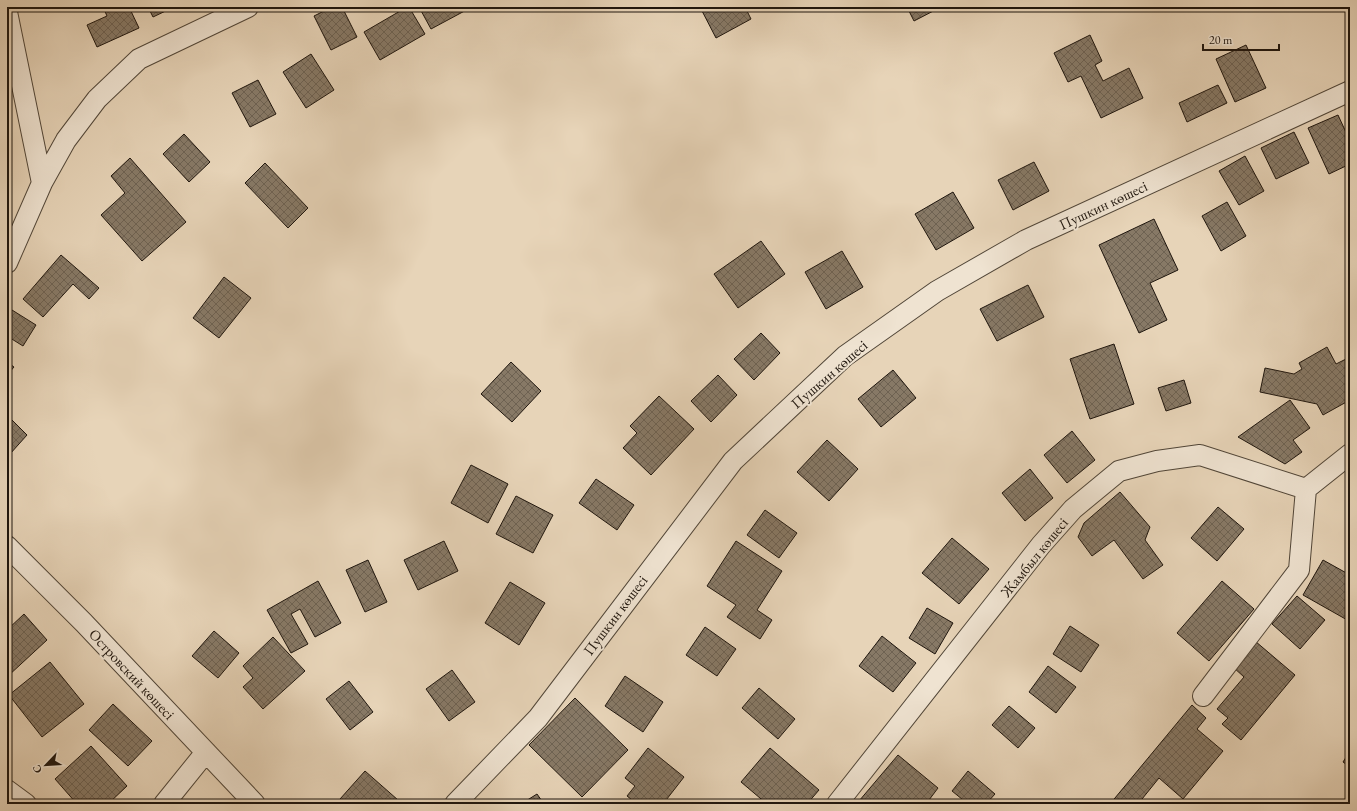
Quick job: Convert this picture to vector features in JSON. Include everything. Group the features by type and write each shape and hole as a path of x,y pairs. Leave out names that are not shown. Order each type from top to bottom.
{"street":[{"path":"7,263 42,183 66,140 97,99 139,59 248,7"},
{"path":"7,12 42,183"},
{"name":"Пушкин көшесі","path":"454,804 538,718 733,461 845,356 937,291 1026,240 1350,91"},
{"path":"1203,696 1299,570 1306,489 1350,454"},
{"name":"Жамбыл көшесі","path":"837,804 1041,545 1073,509 1120,471 1157,462 1200,455 1306,489"},
{"name":"Островский көшесі","path":"7,546 84,623 255,804"},
{"path":"164,804 206,752"},
{"path":"7,790 26,804"}],"building":[{"path":"103,7 129,7 139,28 97,47 87,25 107,16"},
{"path":"148,7 174,7 153,17"},
{"path":"332,7 342,7 357,37 331,50 314,16"},
{"path":"409,7 425,34 380,60 364,32"},
{"path":"419,7 472,7 431,29"},
{"path":"700,7 745,7 751,19 716,38"},
{"path":"907,7 941,7 914,21"},
{"path":"1090,35 1102,61 1095,65 1103,81 1129,68 1143,98 1101,118 1081,76 1068,82 1054,53"},
{"path":"1246,45 1266,88 1235,102 1216,59"},
{"path":"311,54 334,90 306,108 283,72"},
{"path":"258,80 276,114 250,127 232,93"},
{"path":"1218,85 1227,103 1187,122 1179,103"},
{"path":"1338,115 1350,141 1350,164 1329,174 1308,128"},
{"path":"1294,132 1309,163 1276,179 1261,148"},
{"path":"184,134 210,162 189,182 163,154"},
{"path":"1245,156 1264,191 1239,205 1219,171"},
{"path":"130,158 186,222 142,261 101,215 125,193 111,176"},
{"path":"1034,162 1049,191 1013,210 998,180"},
{"path":"265,163 308,208 288,228 245,183"},
{"path":"953,192 974,228 936,250 915,214"},
{"path":"1227,202 1246,236 1221,251 1202,216"},
{"path":"1154,219 1178,270 1150,283 1167,320 1139,333 1099,245"},
{"path":"761,241 785,274 738,308 714,274"},
{"path":"842,251 863,287 826,309 805,272"},
{"path":"61,255 99,288 89,299 73,284 43,317 23,299"},
{"path":"224,277 251,298 219,338 193,318"},
{"path":"1028,285 1044,317 997,341 980,309"},
{"path":"12,310 36,325 23,346 7,336 7,318"},
{"path":"761,333 780,353 754,380 734,359"},
{"path":"1114,344 1134,404 1090,419 1070,359"},
{"path":"1327,347 1336,364 1350,357 1350,400 1323,415 1317,404 1260,392 1265,368 1294,374 1302,369 1299,363"},
{"path":"7,362 14,367 7,375"},
{"path":"511,362 541,391 512,422 481,394"},
{"path":"893,370 916,398 881,427 858,399"},
{"path":"718,375 737,395 711,422 691,401"},
{"path":"1184,380 1191,403 1166,411 1158,388"},
{"path":"659,396 694,429 651,475 623,448 637,433 630,426"},
{"path":"1290,400 1310,428 1293,440 1302,452 1285,464 1238,437"},
{"path":"10,418 27,435 10,454 7,450 7,421"},
{"path":"1072,431 1095,460 1067,483 1044,455"},
{"path":"827,440 858,469 829,501 797,472"},
{"path":"471,465 508,484 488,523 451,503"},
{"path":"1030,469 1053,498 1025,521 1002,493"},
{"path":"596,479 634,505 617,530 579,503"},
{"path":"1120,492 1150,527 1145,540 1163,565 1143,579 1114,540 1092,556 1078,537 1084,523"},
{"path":"516,496 553,515 533,553 496,534"},
{"path":"1218,507 1244,529 1217,561 1191,538"},
{"path":"765,510 797,533 779,558 747,535"},
{"path":"952,538 989,569 959,604 922,573"},
{"path":"444,541 458,571 418,590 404,560"},
{"path":"736,541 782,571 757,610 772,620 760,639 727,617 736,605 707,586"},
{"path":"368,560 387,602 365,612 346,570"},
{"path":"1323,560 1350,575 1349,621 1303,595"},
{"path":"318,581 341,623 315,637 300,609 291,614 308,644 291,653 267,610"},
{"path":"1222,581 1254,609 1209,661 1177,633"},
{"path":"510,582 545,603 519,645 485,623"},
{"path":"1297,596 1325,620 1300,649 1272,624"},
{"path":"927,608 953,623 935,654 909,638"},
{"path":"24,614 47,640 8,676 7,630"},
{"path":"1070,626 1099,645 1081,672 1053,654"},
{"path":"705,627 736,649 717,676 686,655"},
{"path":"214,631 239,653 218,678 192,656"},
{"path":"882,636 916,663 893,692 859,666"},
{"path":"273,637 305,671 263,709 243,687 253,678 243,666"},
{"path":"1255,641 1295,675 1241,740 1222,724 1228,718 1217,709 1244,677 1233,667"},
{"path":"50,662 84,704 42,737 9,695"},
{"path":"1048,666 1076,687 1056,713 1029,692"},
{"path":"452,670 475,702 449,721 426,689"},
{"path":"625,676 663,702 643,732 605,706"},
{"path":"349,681 373,712 350,730 326,699"},
{"path":"759,688 795,719 778,739 742,708"},
{"path":"575,698 628,750 582,797 529,745"},
{"path":"113,704 152,741 128,766 89,730"},
{"path":"1192,705 1206,718 1197,729 1223,751 1183,799 1159,778 1138,804 1110,804"},
{"path":"1009,706 1035,728 1018,748 992,725"},
{"path":"91,746 127,786 108,804 77,804 55,779"},
{"path":"648,748 684,777 663,804 637,804 627,796 635,786 625,778"},
{"path":"770,748 819,790 807,804 767,804 741,782"},
{"path":"1350,751 1350,767 1343,762"},
{"path":"898,755 938,788 926,804 862,804 859,801"},
{"path":"365,771 398,800 394,804 346,804 340,799"},
{"path":"968,771 995,794 986,804 968,804 952,791"},
{"path":"1350,791 1350,804 1342,804"},
{"path":"537,794 544,804 521,804"}]}
